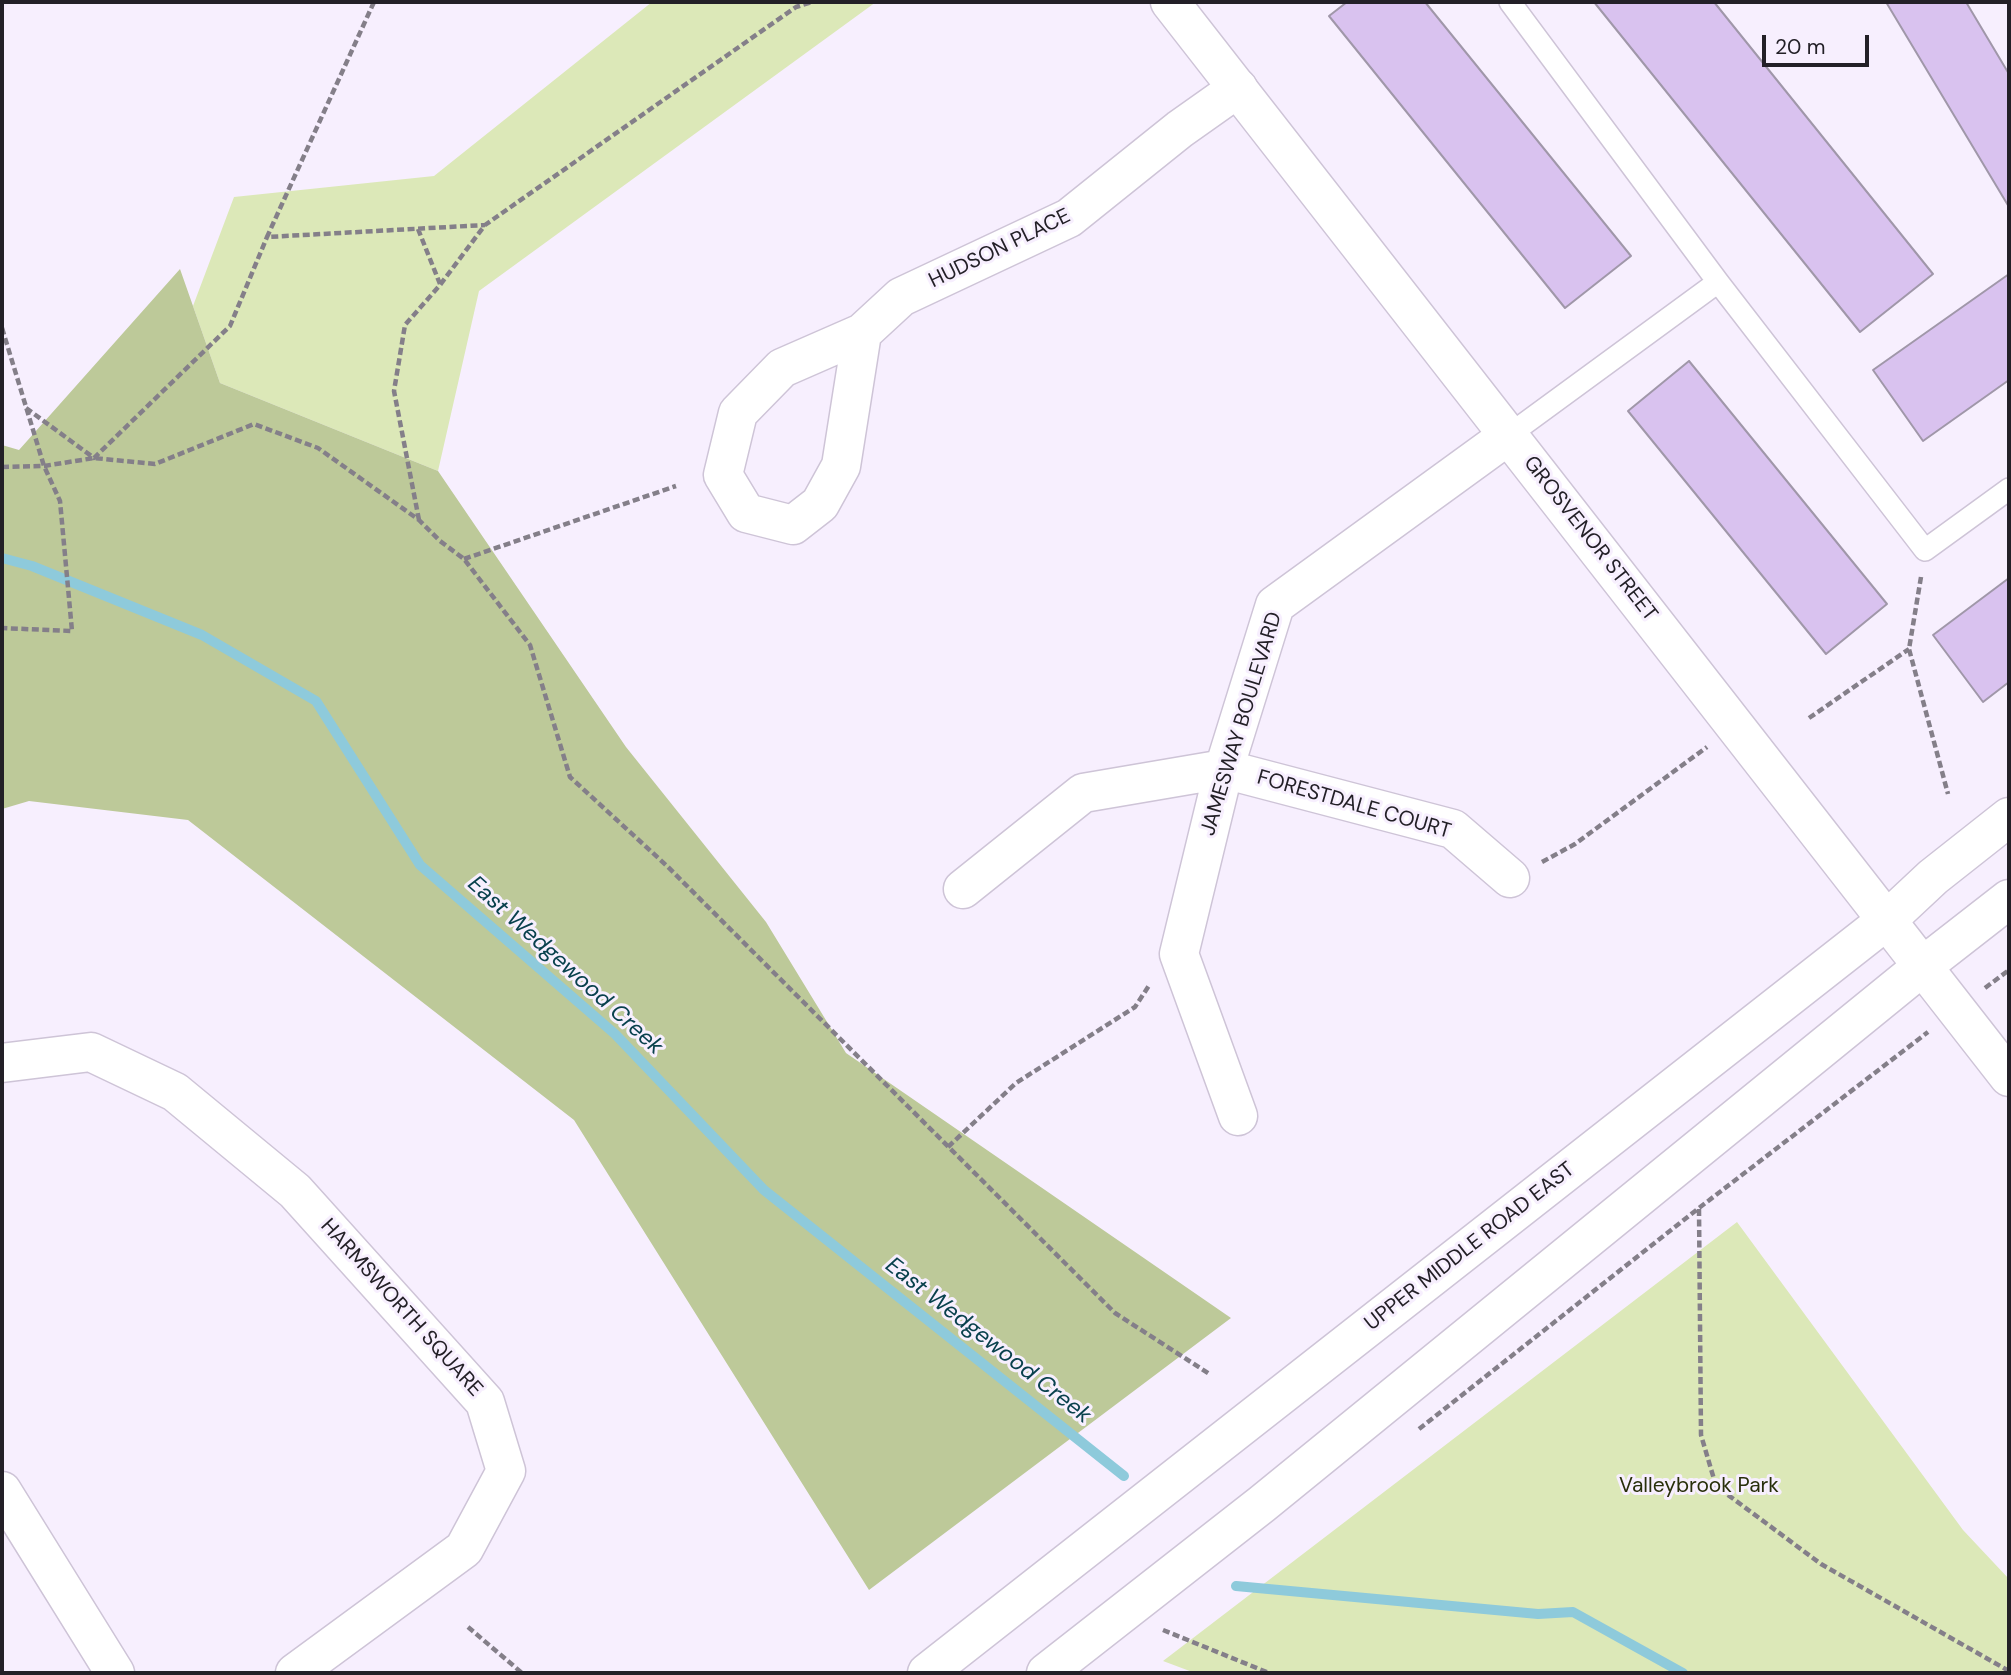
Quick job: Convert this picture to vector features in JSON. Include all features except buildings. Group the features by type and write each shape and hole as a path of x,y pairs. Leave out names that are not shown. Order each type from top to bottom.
{"street":[{"name":"GROSVENOR STREET","path":"1170,2 2009,1077"},
{"name":"HUDSON PLACE","path":"862,333 841,466 820,504 793,525 746,513 723,475 738,413 782,368 862,333 901,297 1069,218 1180,129 1238,88"},
{"name":"JAMESWAY BOULEVARD","path":"1238,1116 1179,954 1224,769 1275,605 1509,435"},
{"name":"FORESTDALE COURT","path":"1224,769 1453,829 1510,878"},
{"path":"963,888 1083,793 1224,769"},
{"name":"UPPER MIDDLE ROAD EAST","path":"927,1673 1886,920 1933,877 2009,817"},
{"path":"1046,1673 1262,1504 2009,899"},
{"name":"HARMSWORTH SQUARE","path":"2,1063 91,1052 176,1092 295,1191 485,1402 506,1471 464,1549 295,1673"},
{"path":"2,1491 115,1673"}],"lane":[{"path":"1510,2 1718,282 1925,550 2009,489"},
{"path":"1509,435 1718,282"}],"path":[{"path":"94,458 230,326 267,237 374,2"},
{"path":"419,520 394,391 405,325 440,285 485,225 796,7 812,2"},
{"path":"267,237 485,225"},
{"path":"418,229 440,285"},
{"path":"2,328 44,466 60,501 72,632 2,628"},
{"path":"26,408 94,458"},
{"path":"2,467 44,466 94,458 155,464 254,424 318,448 419,520 440,541 464,559 530,645 570,777 667,866 1115,1313 1211,1375"},
{"path":"464,559 676,486"},
{"path":"1925,550 1909,649 1948,794"},
{"path":"1809,718 1909,649"},
{"path":"1510,878 1575,844 1735,726"},
{"path":"1415,1432 1699,1208 2009,970"},
{"path":"948,1147 1016,1083 1135,1007 1155,976"},
{"path":"1699,1208 1701,1435 1716,1486 1821,1564 2009,1671"},
{"path":"1174,1622 1163,1630 1269,1673"},
{"path":"468,1627 522,1673"}],"green space":[{"path":"652,2 876,2 479,291 438,471 220,383 193,306 234,197 434,176"},
{"path":"180,269 220,383 438,471 626,747 766,922 846,1053 1231,1318 869,1590 574,1120 188,820 29,801 2,809 2,445 19,450"},
{"name":"Valleybrook Park","path":"1737,1222 1963,1530 2009,1579 2009,1673 1195,1673 1163,1661"}],"waterway":[{"name":"East Wedgewood Creek","path":"2,558 32,566 202,635 316,701 420,865 615,1034 764,1190 1124,1476"},
{"name":"East Wedgewood Creek","path":"1236,1586 1538,1614 1573,1612 1683,1673"}]}
